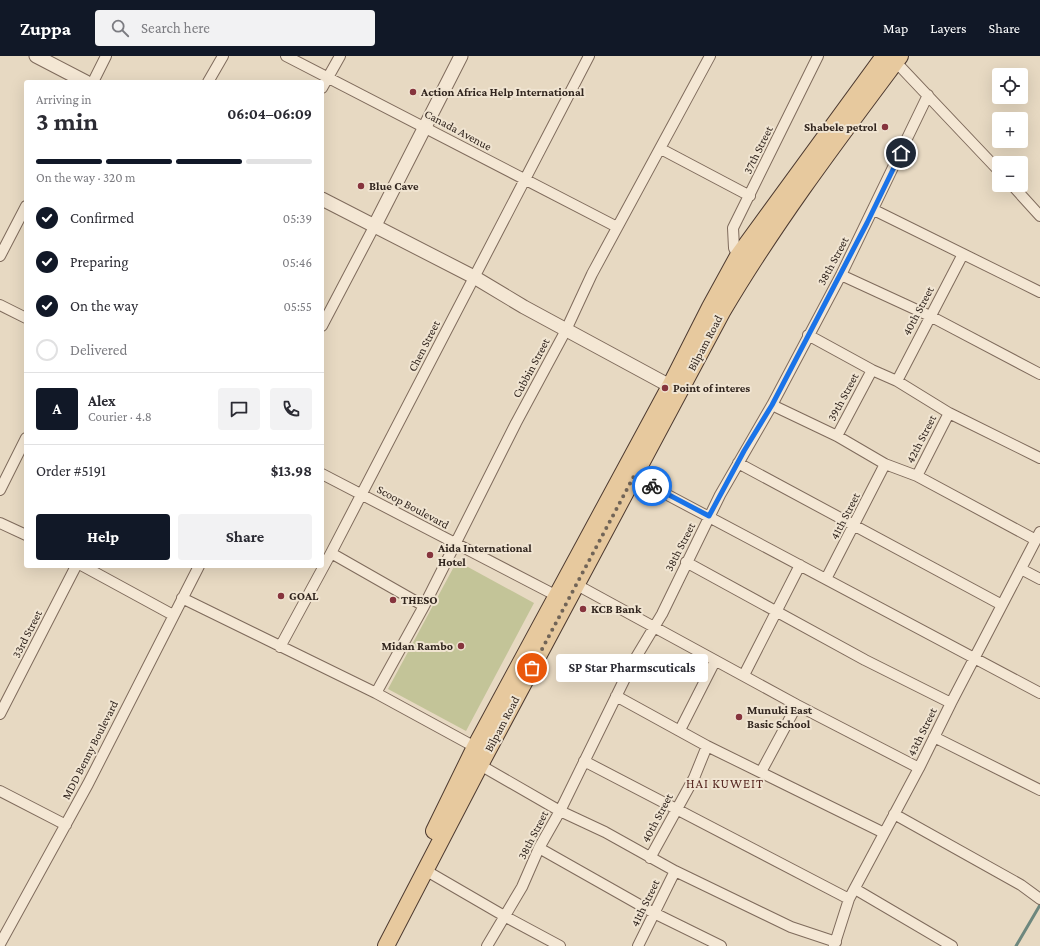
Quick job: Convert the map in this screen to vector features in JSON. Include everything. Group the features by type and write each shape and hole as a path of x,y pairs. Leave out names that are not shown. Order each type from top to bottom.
{"main road":[{"name":"Bilpam Road","path":"386,946 480,765 577,585 670,386 738,256 893,57"},
{"name":"Bilpam Road","path":"377,946 475,747 556,596 751,262 893,57"}],"street":[{"path":"36,56 82,80"},
{"path":"93,80 106,56"},
{"path":"209,80 223,56"},
{"name":"Canada Avenue","path":"286,56 425,126 524,180 617,227"},
{"path":"324,84 340,56"},
{"path":"324,322 461,56"},
{"name":"Chen Street","path":"324,566 589,56"},
{"name":"Cubbin Street","path":"376,693 424,606 516,423 566,330 617,227 661,149 710,56"},
{"name":"37th Street","path":"738,256 734,248 733,228 818,56"},
{"path":"893,57 992,164"},
{"name":"38th Street","path":"487,946 506,917 522,887 539,848 560,811 632,664 662,614 709,516 772,405 841,275 874,210 928,96"},
{"path":"661,149 750,196"},
{"path":"1018,192 1040,216"},
{"path":"324,200 474,277 566,330 670,386"},
{"path":"0,256 24,210"},
{"path":"874,210 1040,292"},
{"name":"40th Street","path":"897,381 963,254"},
{"path":"841,275 930,316 1040,374"},
{"path":"0,305 24,317"},
{"path":"808,335 872,370 897,381 949,413 1040,458"},
{"name":"39th Street","path":"837,436 872,370"},
{"path":"772,405 837,436 885,464 917,476 1038,536"},
{"name":"42th Street","path":"917,476 949,413"},
{"path":"0,490 24,442"},
{"path":"738,463 855,524 1002,605"},
{"name":"41th Street","path":"826,579 885,464"},
{"path":"628,474 1040,693"},
{"name":"Scoop Boulevard","path":"324,475 556,596"},
{"path":"0,523 24,535"},
{"name":"43th Street","path":"835,944 849,899 919,768 1038,536"},
{"path":"331,553 424,606"},
{"path":"686,562 865,660 951,703"},
{"path":"744,675 775,611 800,565"},
{"name":"33rd Street","path":"0,714 75,568"},
{"path":"87,568 174,615"},
{"name":"MDD Benny Boulevard","path":"0,944 66,824 145,674 198,568"},
{"name":"Chen Street","path":"280,647 323,568"},
{"path":"1021,569 1040,579"},
{"path":"577,585 797,705 919,768"},
{"path":"182,598 376,693 475,747"},
{"path":"680,730 715,661"},
{"path":"616,696 707,746 884,834"},
{"path":"761,772 797,705"},
{"path":"934,737 1040,790"},
{"name":"40th Street","path":"650,858 675,810 694,778 707,746"},
{"path":"584,761 675,810 849,899"},
{"path":"480,765 560,811 605,832 675,871 791,927 835,944"},
{"path":"0,791 66,824"},
{"path":"894,814 1021,884 1040,899"},
{"path":"539,848 654,913 721,946"},
{"path":"425,870 506,917 560,946"},
{"name":"41th Street","path":"638,946 675,871"},
{"path":"855,889 952,946"}],"green space":[{"name":"Midan Rambo","path":"457,561 534,603 466,731 388,689"}],"waterway":[{"path":"1016,946 1040,905"}],"way so far":[{"path":"532,668 634,476 652,486"}],"place":[{"name":"Action Africa Help International","path":"413,92"},
{"name":"Shabele petrol","path":"885,127"},
{"name":"Blue Cave","path":"361,186"},
{"name":"Point of interes","path":"665,388"},
{"name":"Aida International Hotel","path":"430,555"},
{"name":"GOAL","path":"281,596"},
{"name":"THESO","path":"393,600"},
{"name":"KCB Bank","path":"583,609"},
{"name":"Midan Rambo","path":"461,646"},
{"name":"SP Star Pharmscuticals","path":"532,668"},
{"name":"Munuki East Basic School","path":"739,717"}],"district":[{"name":"HAI KUWEIT","path":"725,783"}],"route":[{"path":"652,486 709,516 744,451 772,405 841,275 901,153"}]}
